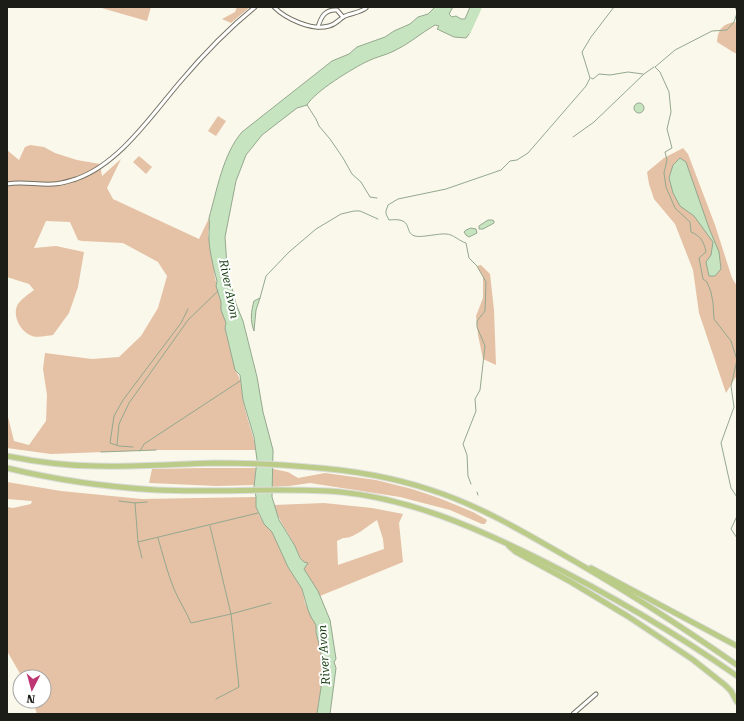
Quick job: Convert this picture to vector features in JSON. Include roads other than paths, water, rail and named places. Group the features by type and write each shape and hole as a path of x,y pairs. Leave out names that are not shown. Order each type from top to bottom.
{"highway":[{"path":"7,453 26,460"},
{"path":"7,456 57,464 109,466 239,463 307,467 365,474 438,492 492,515 576,561 664,615 737,665"},
{"path":"7,468 29,474"},
{"path":"7,472 119,487 157,490 304,490 354,494 396,502 464,524 505,542 572,576 653,621 737,676"},
{"path":"505,542 516,552 594,596 678,649 725,685 731,691 737,702"},
{"path":"576,561 599,571 679,616 737,646"}],"street":[{"path":"7,184 59,184 84,176 104,165 117,155 217,42 255,7"},
{"path":"274,7 295,20 318,27 332,26 343,17 366,8"},
{"path":"318,27 321,17 328,11 337,10 343,17"},
{"path":"573,714 596,694"}],"water":[{"path":"435,7 453,7 449,14 452,17 456,16 461,19 465,19 470,7 478,7 476,14 470,21 471,30 466,38 454,37 437,29 439,26 435,25 399,48 374,58 353,69 325,87 307,105 297,108 262,135 246,155 236,181 225,237 229,276 236,304 243,321 273,450 272,497 279,520 295,546 300,558 304,562 308,563 304,569 318,591 330,620 336,659 334,662 336,668 330,714 317,714 322,681 321,653 316,632 316,625 308,610 302,589 288,567 272,532 264,524 256,507 254,487 257,460 254,437 243,400 240,375 235,370 225,328 226,323 221,310 221,302 216,286 217,281 209,245 209,218 225,161 235,141 242,132 332,61 349,54 357,47 385,37 410,24 418,17 428,14"},
{"path":"639,103 644,108 639,113 634,108"},
{"path":"680,158 686,162 719,252 721,269 715,276 709,276 706,262 711,255 713,242 694,216 680,206 673,193 669,178 673,165"},
{"path":"488,220 494,221 494,223 483,229 479,229 479,226"},
{"path":"471,228 476,229 477,233 469,237 464,232"},
{"path":"260,298 256,310 254,331 251,320 252,309 254,301"}],"waterway":[{"name":"River Avon","path":"468,31 479,7"},
{"path":"471,484 468,476 467,455 463,444 476,411 475,399 480,390 485,346 477,327 477,321 485,311 486,282 477,266 469,258 466,243 449,234 415,236 402,221 389,220 386,211 388,205 398,199 446,189 501,170 510,161 517,160 528,153 586,86 590,78 582,52 591,37 614,7"},
{"path":"735,7 737,12"},
{"path":"737,13 734,22 727,30 712,31 675,50 655,67 660,72 669,92 671,112 667,129 672,148 665,152 667,160 664,173 666,187 675,208 690,222 691,232 700,237 702,240 706,252 699,258 703,279 707,282 711,292 714,319 731,341 737,360 731,386 734,407 721,443 731,488 737,497"},
{"path":"573,137 594,122 644,74 654,67"},
{"path":"591,78 593,79 599,74 610,75 628,72 643,74"},
{"path":"307,105 319,126 330,139 352,174 361,182 370,197 377,198"},
{"path":"260,298 266,276 289,252 316,229 341,214 354,211 360,211 378,219"},
{"path":"117,445 119,424 129,403 188,320 218,291"},
{"path":"133,447 119,446 110,443 114,416 123,400 181,323 188,309"},
{"path":"140,451 144,444 240,381"},
{"path":"101,452 156,450"},
{"path":"119,501 135,503 147,502"},
{"path":"135,503 138,542 142,558"},
{"path":"138,542 258,513"},
{"path":"737,516 731,529 737,538"},
{"path":"210,526 231,614 239,687 216,699"},
{"path":"158,538 172,583 191,623 271,603"}]}
